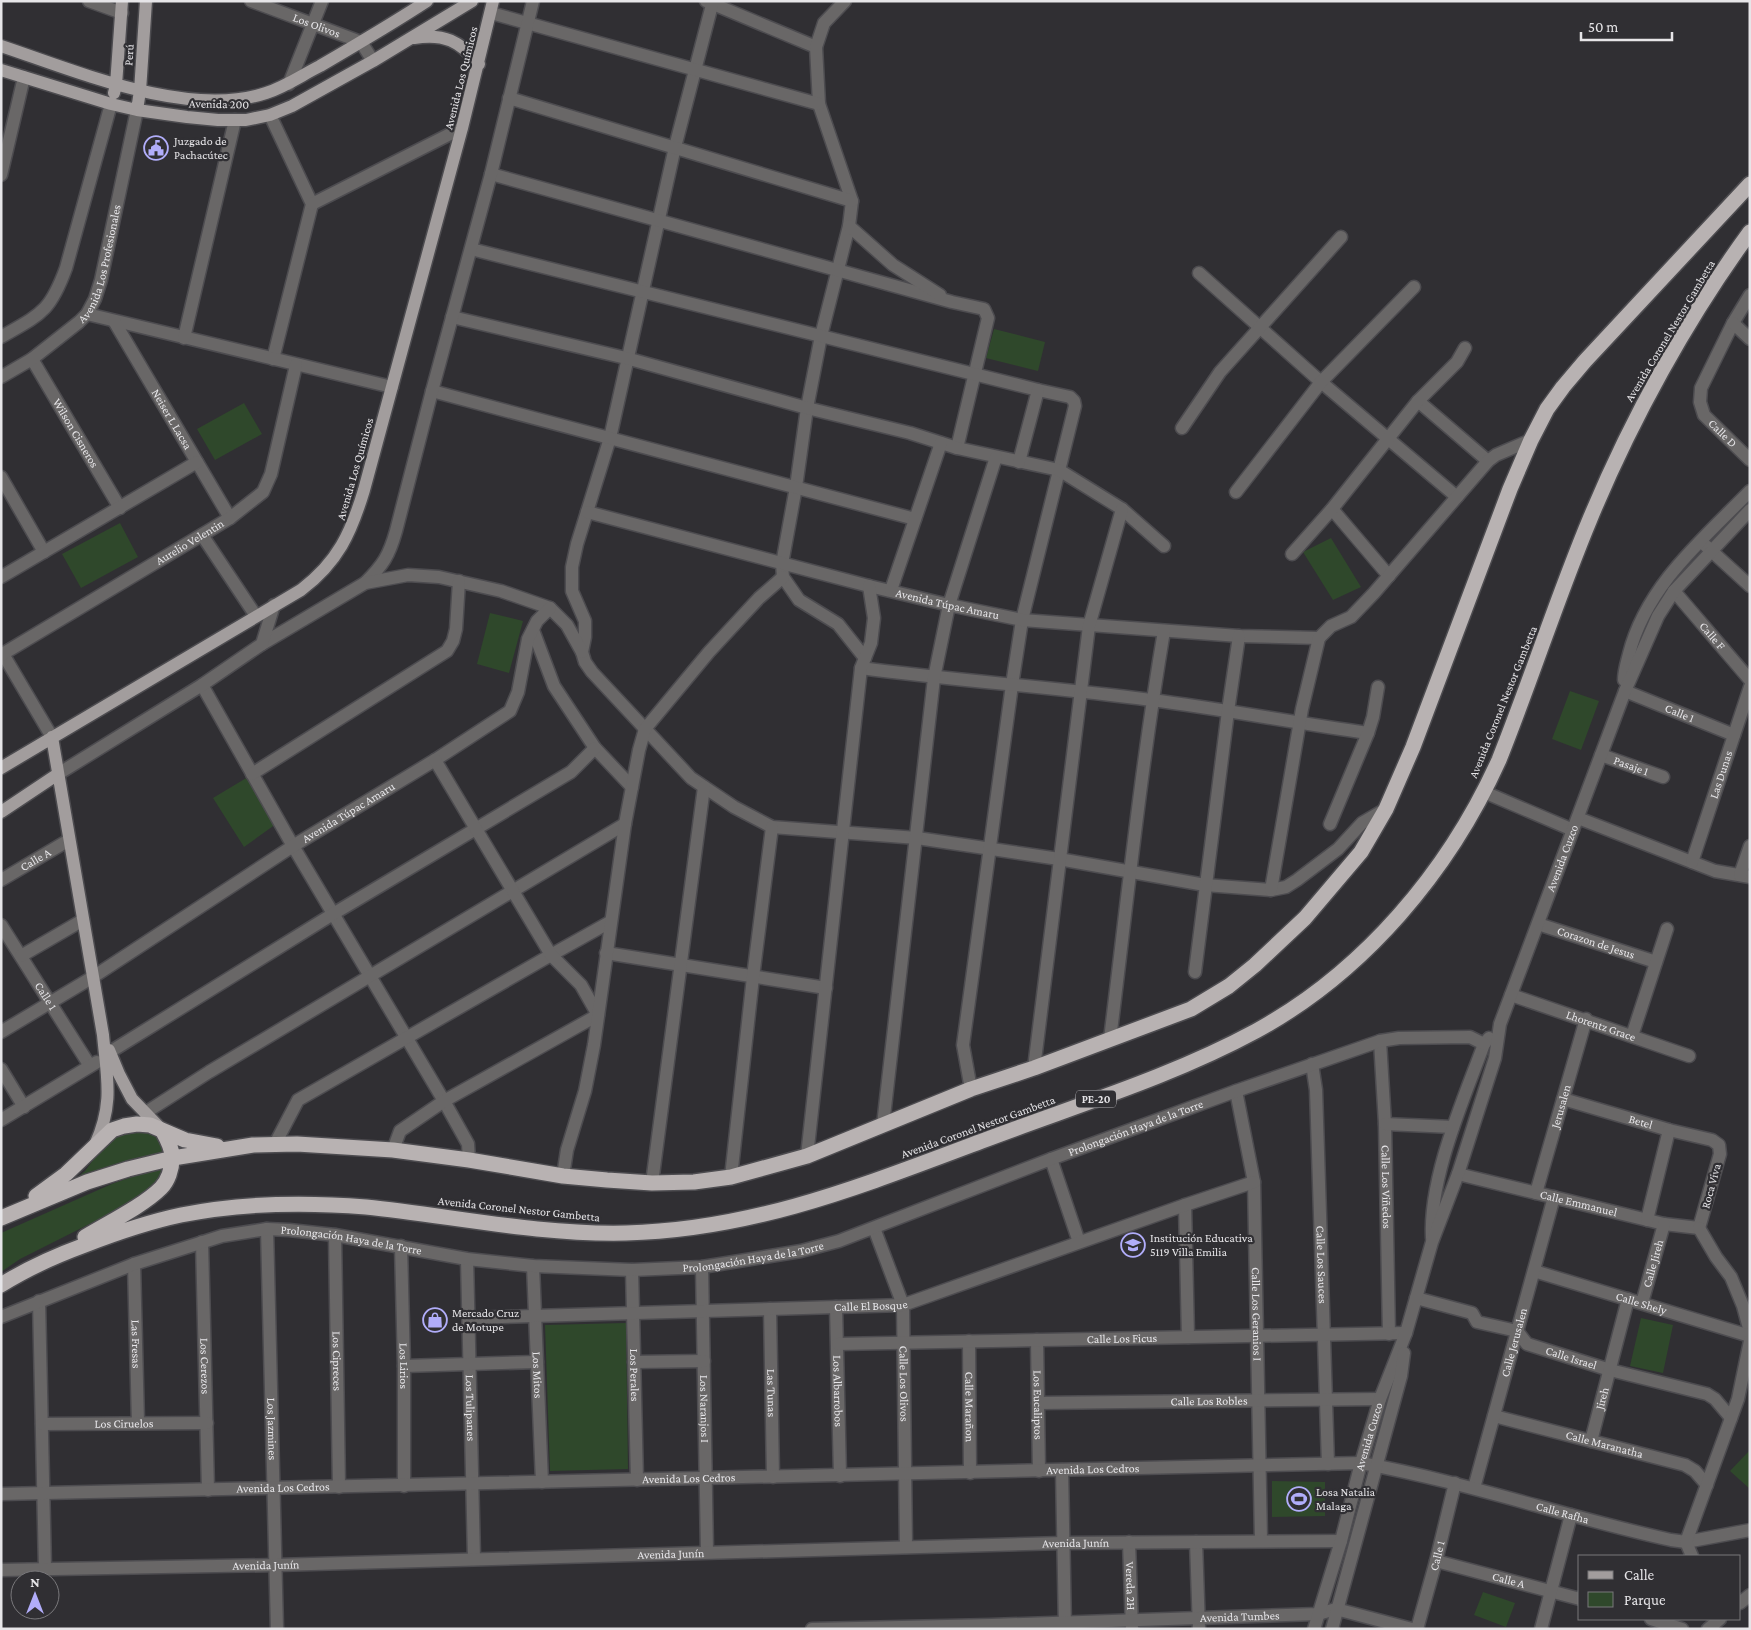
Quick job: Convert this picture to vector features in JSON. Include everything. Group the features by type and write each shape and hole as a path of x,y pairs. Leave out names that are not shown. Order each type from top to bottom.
{"highway":[{"name":"Avenida Coronel Nestor Gambetta","path":"6,1216 87,1182 128,1169 173,1158 233,1148 275,1144 331,1145 393,1150 469,1160 563,1176 652,1183 694,1182 731,1178 807,1156 971,1089 1034,1068 1192,1009 1229,986 1255,965 1305,918 1342,876 1360,852 1386,809 1413,747 1510,489 1530,440 1548,409 1563,387 1633,308 1750,184"},
{"name":"Avenida Coronel Nestor Gambetta","path":"1,1285 50,1258 119,1232 181,1215 255,1206 305,1204 363,1207 566,1231 623,1233 672,1231 719,1225 820,1199 885,1177 1155,1078 1210,1054 1261,1028 1335,977 1361,955 1423,886 1458,837 1484,792 1509,735 1590,519 1637,415 1687,327 1734,253 1750,232"},
{"path":"6,1216 66,1174 112,1130 124,1126 150,1125 185,1140 233,1148"},
{"path":"50,1258 126,1212 162,1187 170,1172 173,1158 170,1144 162,1130"}],"main road":[{"name":"Perú","path":"138,110 146,1"},
{"name":"Avenida 200","path":"1,46 116,85 140,91 214,100 235,100 266,93 289,84 427,1"},
{"name":"Avenida 200","path":"1,70 111,104 138,110 187,117 246,120 270,115 292,106 472,1"},
{"name":"Perú","path":"111,104 116,85 122,7"},
{"name":"Avenida Los Químicos","path":"1,768 301,590 320,574 342,546 356,517 462,128 492,7"},
{"path":"409,38 428,36 443,38 457,43 469,52 479,64"},
{"path":"52,737 108,1055 132,1099 162,1130"},
{"path":"1,812 58,774"},
{"path":"94,1148 106,1117 109,1097 108,1055"}],"street":[{"path":"89,1 122,7"},
{"name":"Los Olivos","path":"251,1 361,42"},
{"path":"289,84 322,1"},
{"path":"58,774 202,685 262,644 365,583 382,566 390,550 491,174 533,1"},
{"path":"845,1 824,23 816,47 819,104 852,201 849,226 821,336 807,408 796,487 782,564 783,577 800,600 838,624 863,663 934,678 1081,691 1368,733"},
{"path":"582,652 585,637 585,621 572,591 572,567 577,544 610,438 626,358 643,292 675,147 696,70 710,2 816,47"},
{"path":"492,7 527,23 819,104"},
{"path":"361,42 373,60"},
{"path":"1,175 24,77"},
{"path":"509,98 852,201"},
{"path":"1,337 38,316 49,305 58,289 66,268 111,104"},
{"name":"Avenida Los Profesionales","path":"1,377 32,359 79,322 87,314 95,299 101,280 138,110"},
{"path":"270,115 312,204 274,359"},
{"path":"184,338 235,120"},
{"path":"312,204 462,128"},
{"path":"491,174 952,302 984,309 988,318 957,448"},
{"path":"849,226 893,265 952,302"},
{"path":"1182,428 1220,372 1341,237"},
{"path":"470,249 1070,397 1074,401 1075,406 1022,620 1012,685 963,1045 971,1089"},
{"path":"1199,273 1322,382 1457,497"},
{"path":"1236,492 1322,382 1414,287"},
{"path":"1750,294 1733,323 1750,339"},
{"path":"87,314 392,387"},
{"path":"452,317 626,358 957,448 1059,470 1122,509 1164,546"},
{"name":"Neiser L Lacsa","path":"114,321 230,518"},
{"name":"Calle D","path":"1733,323 1701,388 1700,402 1704,415 1750,460"},
{"path":"1292,554 1332,509 1418,401 1458,362 1465,348"},
{"name":"Wilson Cisneros","path":"32,359 120,508"},
{"name":"Aurelio Velentin","path":"2,655 230,518 263,492 271,474 296,365"},
{"path":"1019,462 1038,390"},
{"path":"432,391 915,519"},
{"path":"1418,401 1488,461"},
{"path":"1271,890 1300,724 1318,638 1332,626 1350,617 1389,576 1488,461 1516,445 1530,440"},
{"path":"892,590 941,443"},
{"path":"884,1125 934,678 949,605 996,457"},
{"path":"1,577 197,462"},
{"path":"1,477 44,552"},
{"name":"Avenida Cuzco","path":"1625,691 1624,677 1636,632 1643,616 1666,579 1701,540 1750,491"},
{"path":"1034,1068 1089,626 1122,509"},
{"path":"1332,509 1389,576"},
{"name":"Avenida Cuzco","path":"1314,1629 1341,1541 1360,1464 1380,1399 1406,1333 1432,1242 1458,1174 1495,1058 1500,1024 1625,691 1658,616 1674,591 1750,510"},
{"name":"Avenida Túpac Amaru","path":"587,512 869,586 1022,620 1239,636 1318,638"},
{"path":"202,535 256,616"},
{"path":"1701,540 1710,551 1750,586"},
{"path":"365,583 408,575 439,577 501,590 550,608 567,625 592,672 691,778 734,807 772,827 916,838 1059,859 1205,885 1271,890 1286,887 1297,880 1338,849 1362,823 1386,809"},
{"path":"563,1176 566,1150 585,1091 632,787 645,728 759,598 783,577"},
{"path":"252,774 447,651 453,641 456,629 459,581"},
{"path":"807,1156 863,663 871,643 874,618 869,586"},
{"name":"Calle F","path":"1674,591 1750,680"},
{"path":"262,644 274,605"},
{"name":"Avenida Túpac Amaru","path":"1,1032 93,977 293,846 510,711 518,692 528,639 537,621 550,608"},
{"path":"533,630 554,686 595,748 632,787"},
{"path":"1110,1039 1129,871 1152,700 1164,631"},
{"path":"1195,972 1239,636"},
{"path":"2,655 52,737"},
{"path":"202,685 293,846 444,1101 468,1144 469,1160"},
{"path":"1330,824 1374,717 1378,687"},
{"name":"Las Dunas","path":"1692,862 1750,687"},
{"name":"Calle 1","path":"1625,691 1734,735"},
{"path":"1,1120 333,914 571,772 595,748"},
{"name":"Pasaje 1","path":"1601,755 1662,777"},
{"path":"434,760 551,954 582,985 598,1015"},
{"path":"652,1183 704,787"},
{"path":"1484,792 1715,871 1745,876 1750,846"},
{"path":"145,1113 208,1072 626,824"},
{"path":"731,1178 772,827"},
{"name":"Calle A","path":"1,880 69,840"},
{"path":"21,956 83,920"},
{"path":"275,1144 298,1100 610,922"},
{"name":"Corazon de Jesus","path":"1538,924 1656,962"},
{"name":"Calle 1","path":"1,925 90,1066"},
{"path":"1632,1036 1667,929"},
{"path":"606,953 826,988"},
{"name":"Lhorentz Grace","path":"1511,995 1586,1019 1689,1056"},
{"path":"393,1150 400,1131 444,1101 598,1015"},
{"name":"Jerusalen","path":"1536,1193 1586,1019"},
{"name":"Avenida Cuzco","path":"1432,1242 1431,1216 1438,1181 1453,1127 1484,1044 1500,1024"},
{"name":"Prolongación Haya de la Torre","path":"1,1317 134,1264 202,1242 241,1232 267,1229 335,1235 467,1258 533,1266 632,1270 702,1267 801,1251 840,1241 1051,1159 1236,1091 1380,1041 1398,1038 1470,1037 1484,1044"},
{"name":"Calle Los Viñedos","path":"1380,1041 1385,1124 1389,1334"},
{"name":"Calle Los Sauces","path":"1312,1064 1316,1090 1328,1464"},
{"path":"1,1068 24,1107"},
{"name":"Calle Los Geranios I","path":"1236,1091 1254,1182 1261,1540"},
{"name":"Betel","path":"1563,1099 1669,1130 1712,1140 1719,1144"},
{"path":"1385,1124 1453,1127"},
{"path":"1647,1220 1669,1130"},
{"name":"Roca Viva","path":"1699,1228 1720,1154 1719,1144"},
{"path":"1051,1159 1079,1242"},
{"name":"Calle Emmanuel","path":"1458,1174 1664,1224 1699,1228"},
{"name":"Calle El Bosque","path":"468,1318 903,1305 1254,1182"},
{"name":"Calle Jerusalen","path":"1474,1488 1554,1197"},
{"path":"1185,1205 1188,1337"},
{"name":"Calle Jireh","path":"1642,1303 1664,1224"},
{"name":"Calle Los Olivos","path":"874,1228 903,1305 906,1547"},
{"path":"1699,1228 1716,1257 1731,1277 1743,1306 1750,1334"},
{"name":"Los Jazmines","path":"267,1229 277,1629"},
{"name":"Los Cipreces","path":"335,1235 339,1487"},
{"name":"Los Cerezos","path":"202,1242 208,1490"},
{"name":"Los Lirios","path":"401,1246 404,1486"},
{"name":"Los Tulipanes","path":"467,1258 474,1558"},
{"name":"Las Fresas","path":"134,1264 138,1424"},
{"name":"Los Mitos","path":"533,1266 542,1482"},
{"name":"Los Naranjos I","path":"702,1267 707,1552"},
{"name":"Los Perales","path":"632,1270 637,1480"},
{"name":"Calle Shely","path":"1534,1271 1750,1334"},
{"name":"Calle Israel","path":"1416,1298 1472,1313 1477,1322 1517,1332 1527,1344 1610,1370 1707,1394 1722,1406 1731,1418"},
{"name":"Jireh","path":"1591,1442 1628,1299"},
{"path":"39,1301 45,1569"},
{"name":"Los Albarrobos","path":"836,1307 840,1476"},
{"name":"Las Tunas","path":"770,1309 773,1477"},
{"name":"Avenida Cuzco","path":"1332,1629 1401,1376 1406,1333"},
{"name":"Calle Los Ficus","path":"838,1344 1406,1333"},
{"name":"Los Eucaliptos","path":"1037,1340 1039,1471"},
{"name":"Calle Marañon","path":"969,1341 970,1473"},
{"path":"1692,1555 1686,1542 1738,1399 1750,1341"},
{"path":"634,1362 704,1361"},
{"path":"404,1366 537,1362"},
{"name":"Calle Los Robles","path":"1038,1404 1380,1399"},
{"name":"Calle Maranatha","path":"1494,1416 1685,1465 1695,1471 1707,1485"},
{"name":"Los Ciruelos","path":"42,1424 206,1423"},
{"name":"Avenida Los Cedros","path":"1,1494 1328,1464 1376,1466"},
{"name":"Calle Rafha","path":"1376,1466 1456,1483 1571,1515 1686,1542 1750,1530"},
{"path":"1062,1470 1065,1626"},
{"name":"Calle 1","path":"1417,1629 1456,1483"},
{"path":"1541,1629 1571,1515"},
{"name":"Avenida Junín","path":"1,1570 1064,1543 1261,1540 1341,1541"},
{"name":"Vereda 2H","path":"1129,1542 1132,1624"},
{"path":"1196,1542 1199,1623"},
{"name":"Calle A","path":"1436,1561 1578,1598"},
{"path":"1336,1609 1412,1629"},
{"name":"Avenida Tumbes","path":"812,1629 1199,1623 1318,1614 1336,1609"},
{"path":"1655,1620 1675,1625"},
{"path":"1708,1629 1719,1620"}],"green space":[{"path":"994,329 1045,342 1038,371 986,358"},
{"path":"244,403 262,434 215,460 197,429"},
{"path":"120,523 138,557 81,588 62,554"},
{"path":"1331,538 1361,587 1333,600 1303,552"},
{"path":"490,613 523,621 509,673 477,664"},
{"path":"1570,691 1599,701 1581,750 1552,739"},
{"path":"248,777 276,824 244,847 213,798"},
{"path":"145,1130 158,1139 163,1154 68,1185 85,1171 107,1141 125,1131"},
{"path":"166,1166 162,1177 143,1197 20,1259 1,1272 1,1233 114,1183"},
{"path":"1641,1318 1673,1325 1663,1373 1630,1366"},
{"path":"626,1323 628,1469 550,1471 545,1325"},
{"path":"1750,1450 1750,1489 1730,1471"},
{"name":"Losa Natalia Malaga","path":"1272,1481 1325,1482 1325,1516 1272,1517"},
{"path":"1483,1592 1515,1603 1506,1627 1474,1615"}],"place":[{"name":"Juzgado de Pachacútec","path":"156,148"},
{"name":"Institución Educativa 5119 Villa Emilia","path":"1133,1245"},
{"name":"Mercado Cruz de Motupe","path":"435,1320"},
{"name":"Losa Natalia Malaga","path":"1299,1499"}]}
